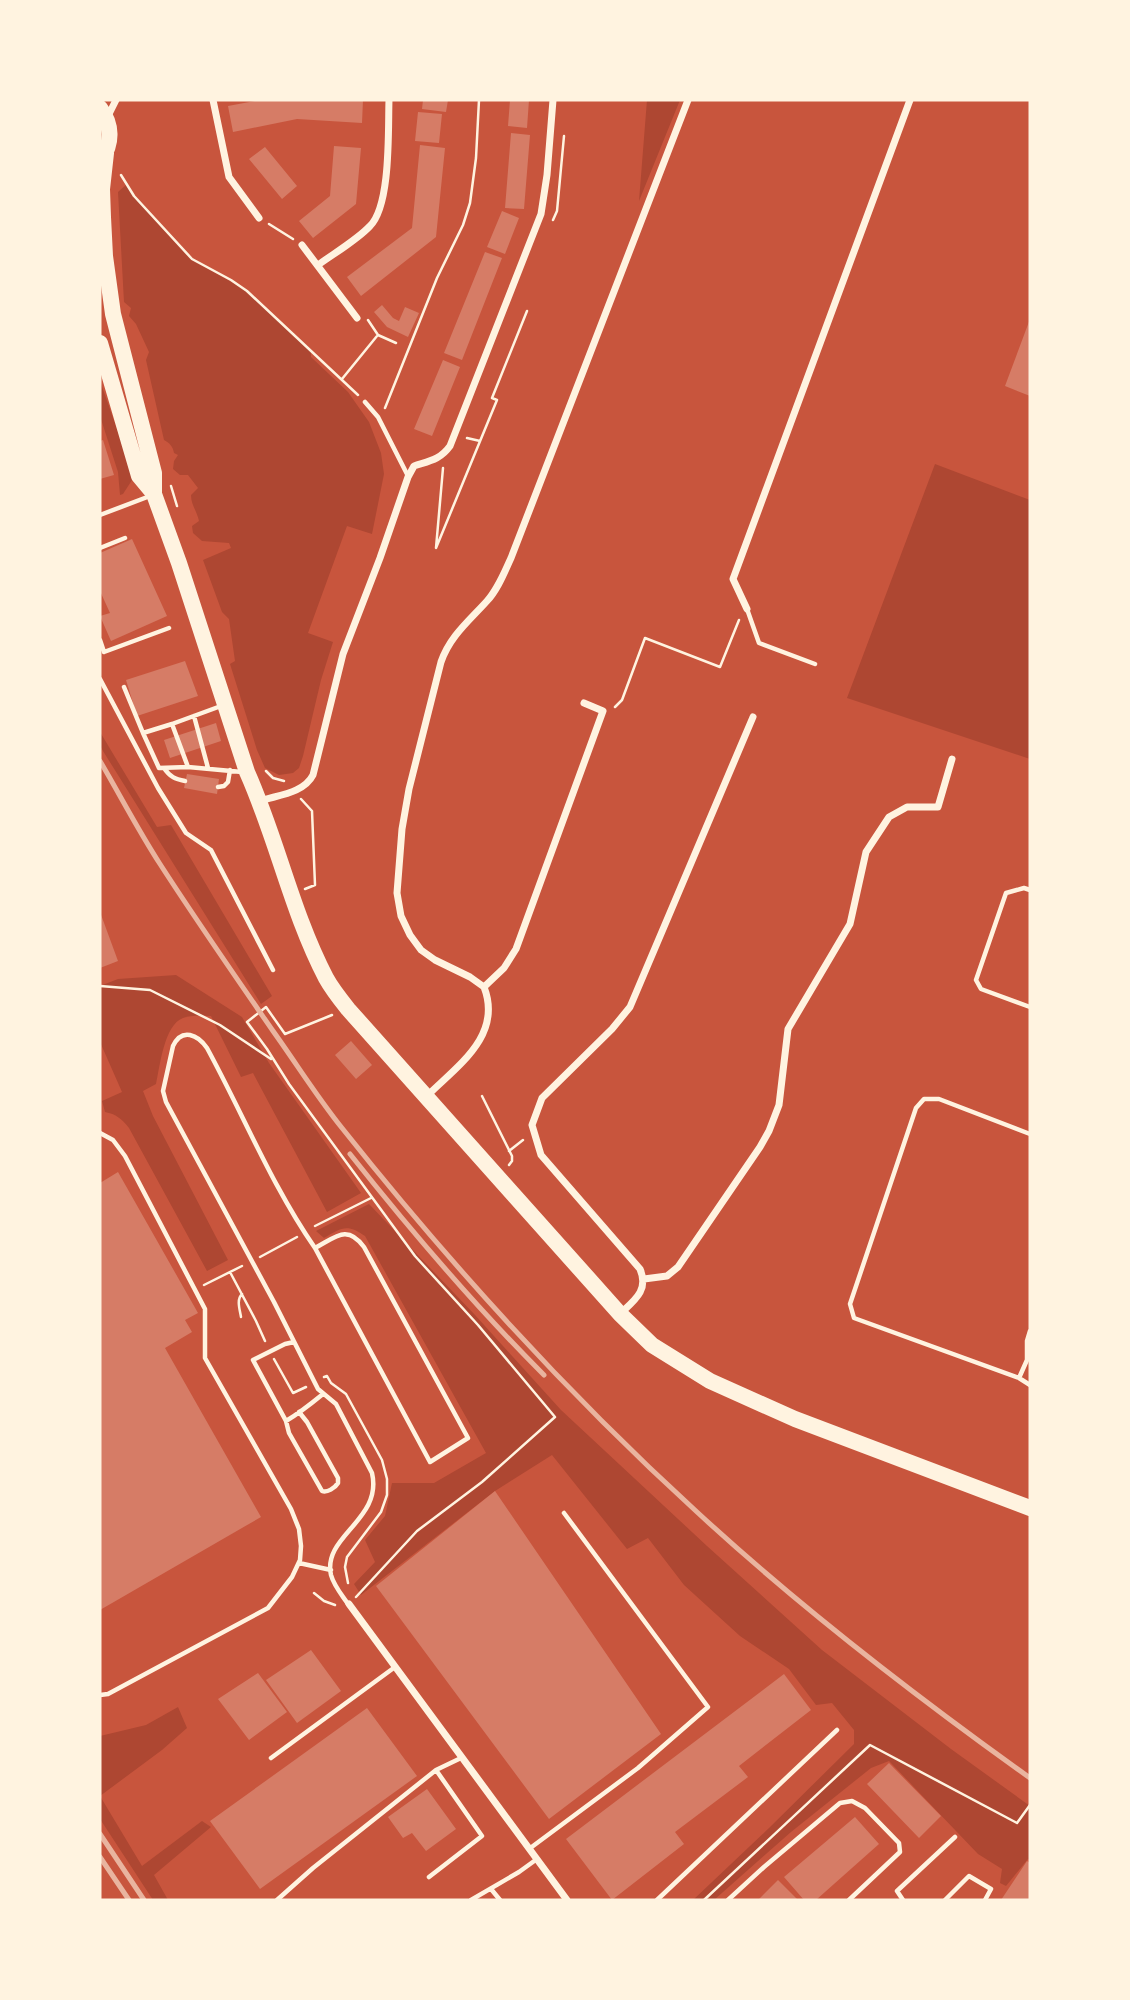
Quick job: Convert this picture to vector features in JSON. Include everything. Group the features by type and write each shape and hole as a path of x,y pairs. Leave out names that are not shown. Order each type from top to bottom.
{"main road":[{"path":"103,113 110,133 103,158 102,198 107,276 113,314 154,472 154,494 224,705 239,771 260,801 304,929 327,979 348,1009 620,1314 652,1345 710,1381 795,1419 1030,1508"},
{"path":"100,343 139,476 154,494"}],"street":[{"path":"103,113 116,100"},
{"path":"213,100 229,177 259,218"},
{"path":"318,265 370,226 381,211 385,188 389,100"},
{"path":"260,801 304,787 313,775 343,654 408,477 414,466 436,460 450,446 539,218 545,194 553,100"},
{"path":"426,1096 480,1042 488,1012 484,987 470,976 435,960 421,950 401,916 397,893 401,829 441,662 446,648 471,616 488,600 511,558 688,100"},
{"path":"747,609 733,579 910,100"},
{"path":"302,245 357,318"},
{"path":"484,987 504,968 516,949 603,711 584,703"},
{"path":"645,1279 640,1269 541,1155 532,1125 542,1098 612,1029 630,1007 753,718"},
{"path":"645,1279 667,1276 678,1267 760,1147 779,1105 788,1029 850,923 866,852 889,817 907,807 938,807 952,760"},
{"path":"620,1314 637,1297 645,1279"},
{"path":"349,1604 567,1900"}],"lane":[{"path":"365,402 380,420 408,477"},
{"path":"100,514 154,494"},
{"path":"100,548 125,538"},
{"path":"747,609 759,643 815,664"},
{"path":"100,640 102,653 169,628"},
{"path":"100,679 186,833 211,850 273,970"},
{"path":"124,688 159,768 188,766 239,771"},
{"path":"144,733 224,705"},
{"path":"194,716 208,768"},
{"path":"172,724 188,766"},
{"path":"164,768 174,778 186,781"},
{"path":"218,786 224,786 239,771"},
{"path":"1030,890 1024,888 1006,893 976,980 981,989 1030,1007"},
{"path":"315,1248 348,1233 357,1237 468,1437 430,1462 259,1150 207,1048 194,1036 177,1039 163,1091 164,1100 315,1382 323,1394 336,1404 370,1468 374,1485 372,1500 336,1548 331,1570 333,1581 349,1604"},
{"path":"1030,1134 939,1099 924,1099 916,1108 850,1304 855,1318 1030,1384"},
{"path":"100,1133 113,1140 125,1156 205,1309 205,1358 295,1517 301,1542 299,1563 292,1577 268,1608 108,1694 100,1695"},
{"path":"1019,1378 1029,1358 1027,1341 1030,1331"},
{"path":"294,1342 253,1360 286,1421 289,1433 322,1491 327,1491 335,1487 338,1478 299,1412"},
{"path":"286,1421 323,1394"},
{"path":"529,1849 638,1768 708,1707 564,1513"},
{"path":"299,1563 331,1570"},
{"path":"271,1758 395,1667"},
{"path":"657,1900 837,1730"},
{"path":"277,1900 436,1770 462,1757"},
{"path":"429,1877 482,1836 436,1770"},
{"path":"728,1900 840,1803 852,1801 865,1808 898,1843 900,1852 849,1900"},
{"path":"904,1900 897,1891 955,1838"},
{"path":"471,1900 537,1859"},
{"path":"945,1900 969,1875 990,1889 985,1900"},
{"path":"491,1889 500,1900"}],"path":[{"path":"380,420 437,278 463,225 470,202 476,158 479,100"},
{"path":"118,170 134,196 192,259 247,291 365,402"},
{"path":"259,218 302,245"},
{"path":"443,465 436,548 497,400 492,398 527,311"},
{"path":"342,379 378,335 396,343"},
{"path":"467,438 480,442"},
{"path":"170,484 178,507"},
{"path":"603,711 613,710 622,700 645,638 720,667 741,615 747,609"},
{"path":"264,768 273,778 291,781"},
{"path":"292,893 315,885 312,811"},
{"path":"100,986 150,990 220,1025 273,1061"},
{"path":"348,1009 285,1034 266,1007 247,1022 415,1256 478,1325 555,1417 482,1482 417,1531 349,1604"},
{"path":"482,1096 509,1151 512,1161 509,1165"},
{"path":"509,1151 534,1132"},
{"path":"195,1290 371,1198"},
{"path":"240,1317 239,1297 242,1294"},
{"path":"315,1382 327,1376 331,1383 345,1392 382,1460 387,1475 388,1489 383,1509 350,1552 345,1564 348,1582 356,1597"},
{"path":"1017,1823 1030,1805"}],"shaded area":[{"path":"647,100 680,100 639,201"},
{"path":"127,184 134,196 192,259 247,291 311,351 311,357 348,392 369,422 381,453 384,474 372,534 347,526 308,633 333,642 303,756 299,768 293,773 279,775 265,768 257,750 230,664 235,661 229,619 222,612 203,560 231,548 229,543 202,541 193,533 192,526 199,521 191,495 198,488 188,475 180,475 173,469 178,455 164,440 146,360 149,352 136,324 129,316 131,308 124,302 118,192"},
{"path":"100,381 134,477 120,495 118,472 100,416"},
{"path":"935,464 1030,500 1030,759 847,698"},
{"path":"100,732 157,827 171,825 272,996 261,1004 103,751"},
{"path":"176,975 242,1017 269,1063 361,1193 327,1212 253,1073 241,1077 211,1016 183,1018 167,1037 156,1084 143,1091 153,1116 228,1260 207,1271 129,1128 119,1117 105,1112 102,1101 122,1092 100,1042 100,986 118,979"},
{"path":"369,1204 561,1410 707,1546 822,1650 1030,1806 1030,1860 1028,1859 1006,1886 1000,1883 1002,1869 978,1854 889,1761 871,1768 791,1832 714,1900 693,1900 854,1744 854,1730 832,1703 816,1705 789,1669 740,1636 684,1585 648,1538 627,1549 552,1455 495,1491 361,1595 354,1584 375,1562 365,1540 385,1516 392,1483 434,1483 486,1453 365,1236 349,1228 324,1238 316,1231"},
{"path":"178,1707 187,1728 100,1796 100,1736 146,1725"},
{"path":"100,1796 142,1866 202,1821 211,1827 154,1875 168,1900 153,1900 100,1819"}],"building":[{"path":"260,100 363,100 362,123 297,119 233,132 228,106"},
{"path":"423,100 448,100 446,112 422,109"},
{"path":"510,100 529,100 527,128 508,126"},
{"path":"418,112 442,114 439,143 415,141"},
{"path":"511,133 530,135 524,209 505,208"},
{"path":"420,145 445,148 436,237 361,296 347,277 412,228"},
{"path":"334,146 361,148 356,204 313,238 299,221 330,196"},
{"path":"265,147 297,186 282,199 249,159"},
{"path":"502,211 519,218 505,254 487,247"},
{"path":"485,252 502,258 462,360 444,353"},
{"path":"382,305 399,321 405,307 419,313 408,337 387,327 374,312"},
{"path":"1030,319 1030,396 1005,386"},
{"path":"443,360 460,367 432,436 414,429"},
{"path":"103,440 114,475 100,479 100,441"},
{"path":"132,539 167,616 111,641 100,616 110,613 100,591 100,553"},
{"path":"185,661 198,696 137,716 126,680"},
{"path":"216,723 221,741 170,758 164,740"},
{"path":"187,774 219,779 217,794 184,788"},
{"path":"100,912 118,961 100,968"},
{"path":"351,1041 372,1065 356,1079 335,1055"},
{"path":"118,1172 198,1313 185,1320 192,1332 165,1348 261,1517 100,1610 100,1183"},
{"path":"495,1491 661,1734 549,1819 376,1586"},
{"path":"311,1650 341,1691 297,1723 266,1680"},
{"path":"258,1673 287,1712 249,1740 218,1699"},
{"path":"784,1674 811,1710 739,1766 748,1777 675,1832 684,1844 612,1900 566,1839"},
{"path":"367,1708 417,1776 260,1889 210,1821"},
{"path":"889,1763 941,1816 919,1838 867,1784"},
{"path":"427,1789 456,1829 426,1851 412,1833 403,1838 388,1817"},
{"path":"855,1817 879,1844 816,1900 804,1900 784,1877"},
{"path":"1027,1861 1030,1863 1030,1900 1001,1900"},
{"path":"778,1880 798,1900 758,1900"}],"railway":[{"path":"100,761 174,885 324,1104 425,1229 512,1327 649,1467 777,1583 859,1650 1030,1778"},
{"path":"350,1154 444,1268 544,1375"},
{"path":"100,1834 144,1900"},
{"path":"100,1857 129,1900"}]}
